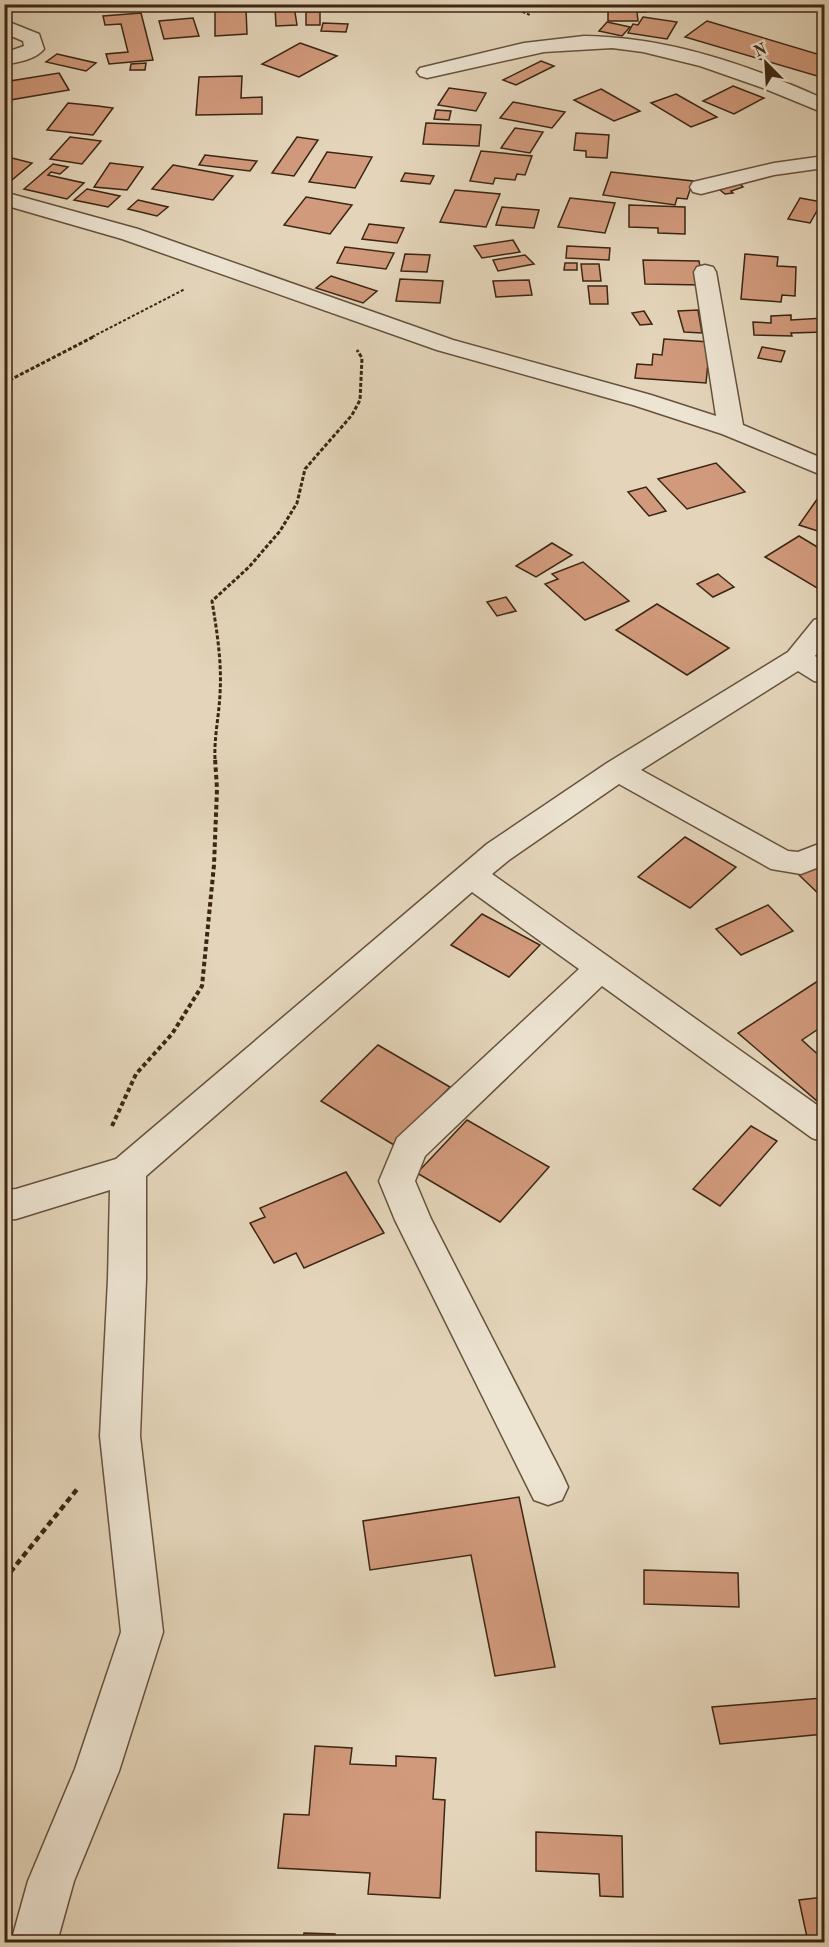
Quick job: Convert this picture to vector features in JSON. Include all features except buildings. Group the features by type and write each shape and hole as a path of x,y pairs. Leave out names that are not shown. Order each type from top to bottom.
{"street":[{"path":"4,26 32,38 34,49 19,57 4,59"},
{"path":"427,72 509,52 554,44 624,43 673,53 737,72 791,91 825,107"},
{"path":"701,187 774,169 825,162"},
{"path":"4,198 130,234 445,345 642,400 731,429 825,468"},
{"path":"705,272 731,429"},
{"path":"4,1205 16,1204 128,1170 498,852 618,770 811,666 825,626"},
{"path":"618,770 782,861 801,862 825,853"},
{"path":"471,875 825,1128"},
{"path":"549,1487 413,1220 397,1181 410,1148 602,967"},
{"path":"34,1942 51,1881 97,1771 142,1632 120,1436 127,1279 128,1170"}],"path":[{"path":"504,4 534,16"},
{"path":"4,383 225,268"},
{"path":"104,1133 112,1126 136,1074 172,1034 202,986 214,865 217,789 214,744 220,696 221,658 213,601 249,567 280,531 297,502 306,469 352,415 360,400 362,358 349,340 346,322 339,308"},
{"path":"4,1580 120,1436"}]}
